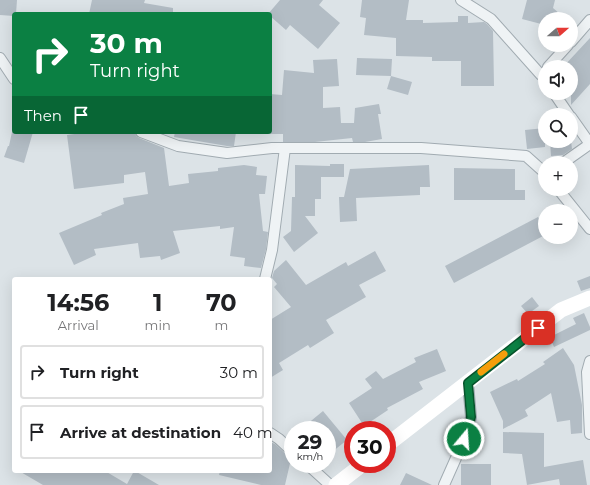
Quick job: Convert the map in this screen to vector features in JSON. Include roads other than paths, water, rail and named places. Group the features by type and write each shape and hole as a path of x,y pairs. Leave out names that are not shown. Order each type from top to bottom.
{"street":[{"path":"461,0 491,20 538,70"},
{"path":"578,34 590,20"},
{"path":"554,60 562,52"},
{"path":"0,58 12,76"},
{"path":"573,156 590,144 578,127"},
{"path":"146,134 178,146 227,153 272,148 420,148 526,156 538,167"},
{"path":"265,277 272,250 285,148"},
{"path":"564,196 590,229"},
{"path":"396,438 561,310 590,298"},
{"path":"590,361 587,372 590,434"},
{"path":"444,485 468,431 471,417 468,383"},
{"path":"272,434 284,444"},
{"path":"317,473 330,485"},
{"path":"336,485 351,473"}]}
